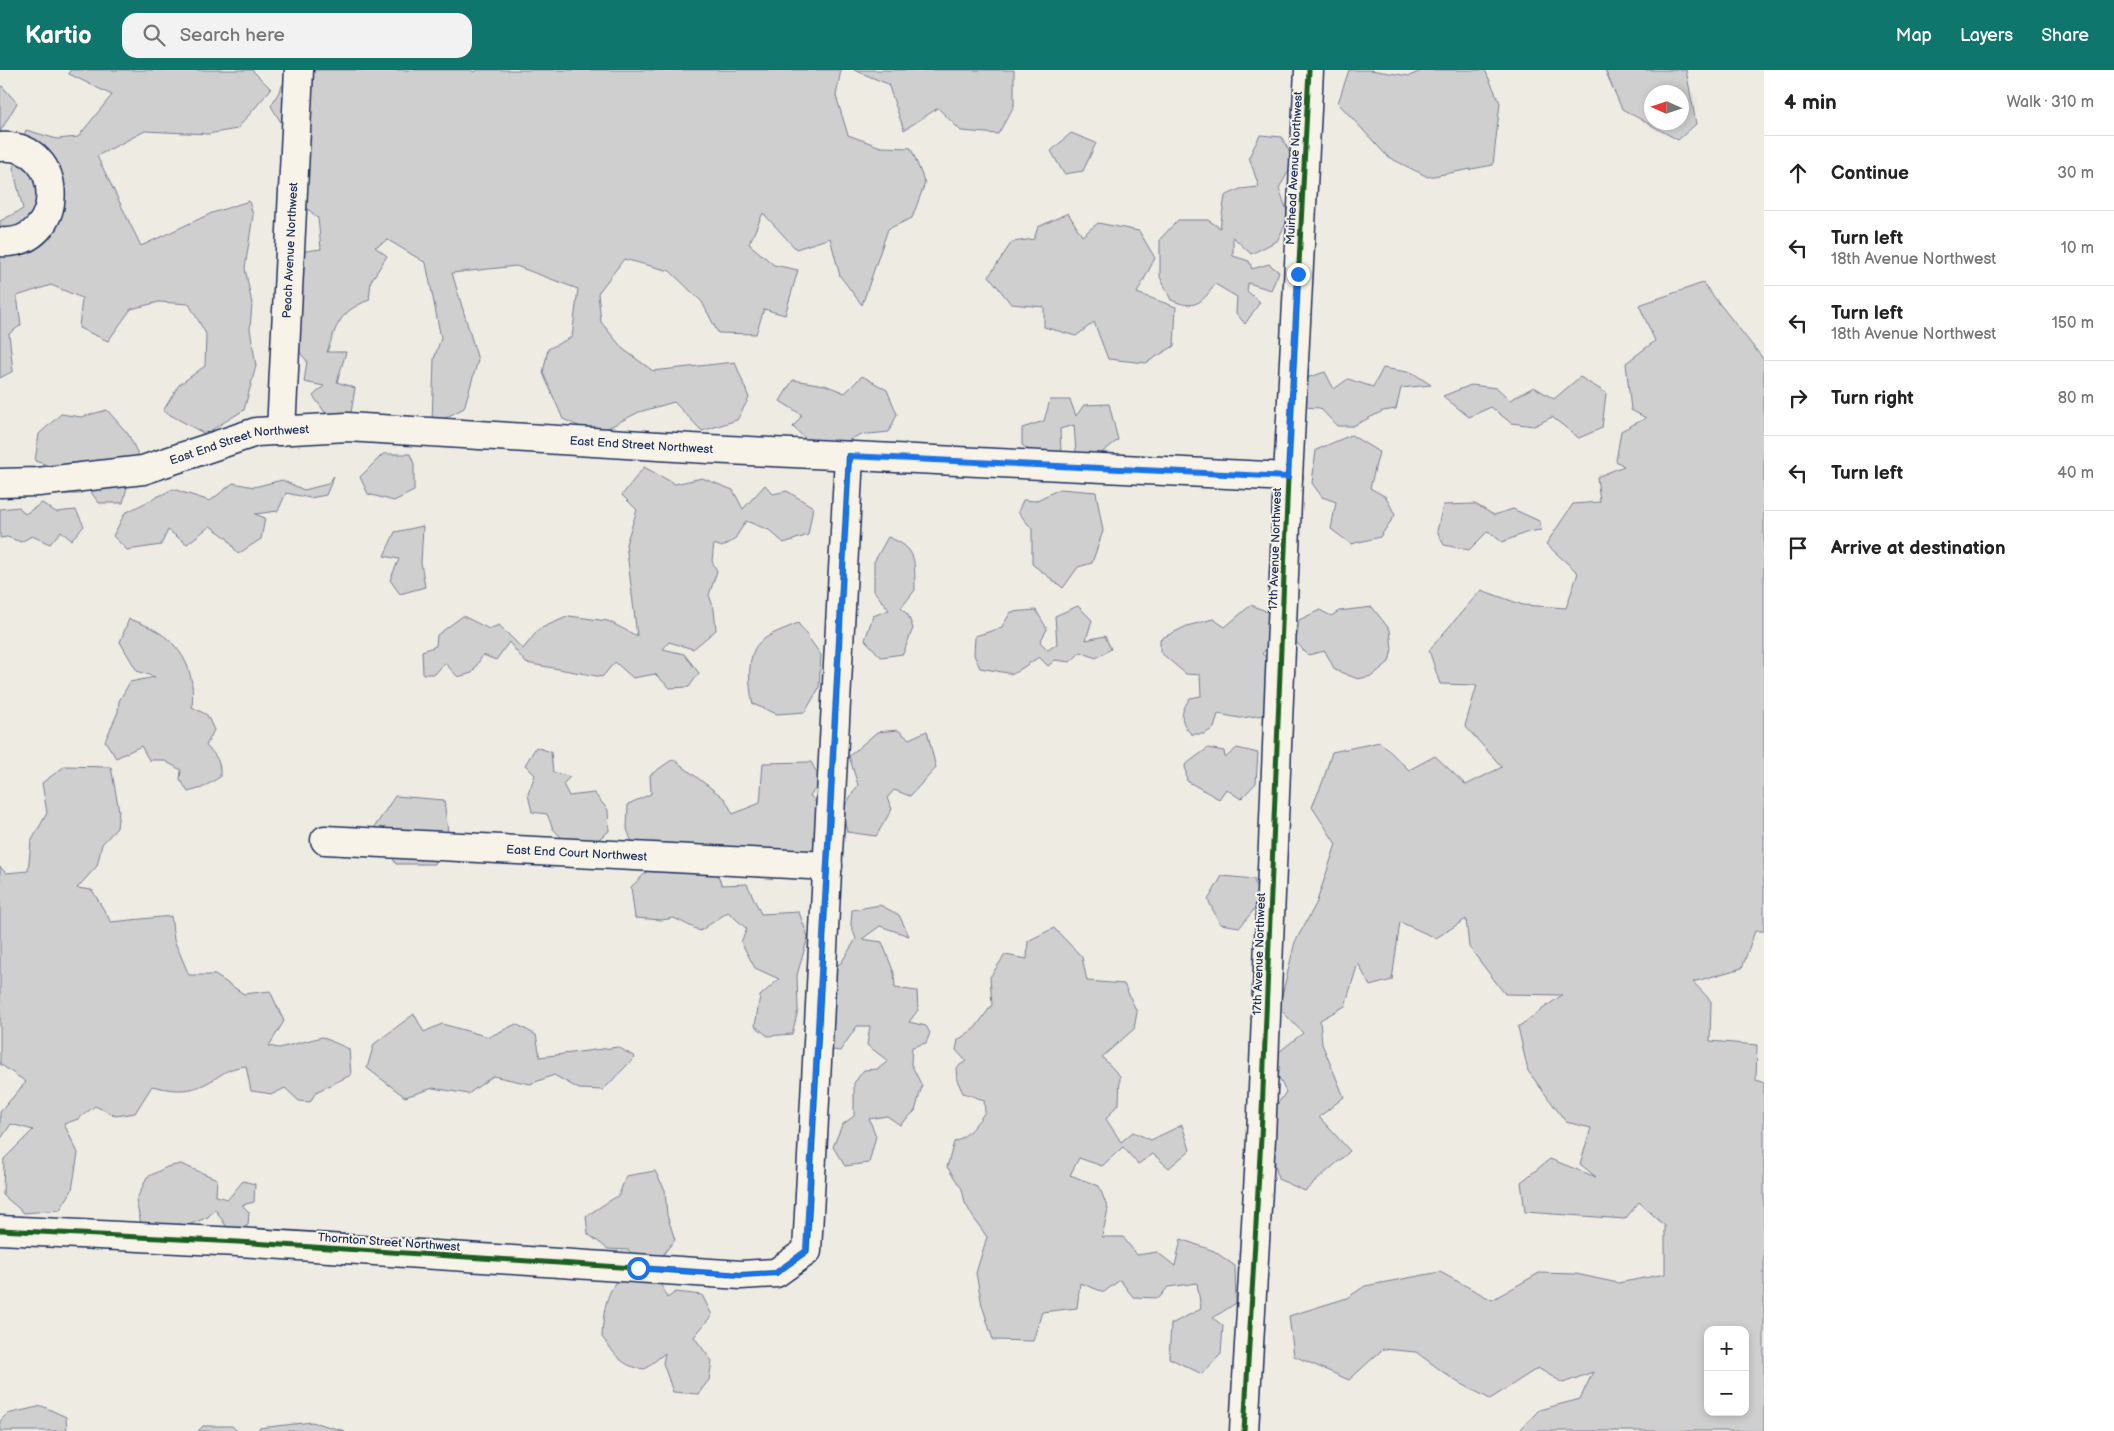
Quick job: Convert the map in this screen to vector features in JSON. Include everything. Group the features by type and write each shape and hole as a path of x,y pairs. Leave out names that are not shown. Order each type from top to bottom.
{"street":[{"name":"Peach Avenue Northwest","path":"281,431 299,70"},
{"name":"Muirhead Avenue Northwest","path":"1288,477 1308,70"},
{"path":"0,147 8,146 24,150 36,159 46,172 51,187 51,203 46,218 36,230 22,239 7,243 0,242"},
{"name":"East End Street Northwest","path":"0,483 38,482 143,470 256,432 346,427 708,449 1288,477"},
{"path":"828,866 849,456"},
{"name":"17th Avenue Northwest","path":"1244,1431 1261,1138 1288,477"},
{"name":"East End Court Northwest","path":"326,840 828,866"},
{"name":"Thornton Street Northwest","path":"0,1230 238,1242 732,1274 776,1273 806,1251 828,866"}],"shaded area":[{"path":"70,70 252,70 271,89 237,129 208,134 145,131 97,156 141,246 212,213 249,201 253,215 245,268 252,304 250,329 256,366 244,410 205,434 163,411 179,385 205,366 206,334 189,304 159,302 131,309 108,341 79,328 82,298 51,285 17,296 21,325 9,334 13,371 0,378 0,221 23,209 13,168 26,130 57,139 78,137 112,95 69,74"},
{"path":"291,70 471,70 473,72 478,70 841,70 836,96 848,135 881,147 911,148 925,183 912,218 888,229 862,305 840,276 830,238 796,249 763,213 749,244 774,265 798,270 785,315 764,309 756,334 718,333 702,302 670,271 624,259 598,293 601,322 623,349 653,371 735,362 749,398 737,420 702,431 674,402 639,412 596,434 563,419 543,373 548,349 572,337 578,289 516,266 452,273 478,360 464,408 432,425 434,359 441,338 426,263 388,240 375,247 387,256 371,281 369,300 351,309 340,320 327,352 346,352 337,382 355,388 351,413 330,419 313,396 324,386 304,382 307,361 290,341 298,258 306,251 321,249 318,218 284,188 304,160 271,106"},
{"path":"854,70 1014,70 1014,106 998,134 961,131 938,108 904,130 888,84"},
{"path":"1349,70 1370,70 1409,76 1424,70 1485,70 1500,103 1493,165 1428,177 1388,157 1338,103"},
{"path":"1605,70 1686,70 1689,85 1644,85 1644,121 1622,109"},
{"path":"2,86 17,103 0,132 0,87"},
{"path":"1689,86 1696,124 1678,140 1660,130 1689,130"},
{"path":"1071,133 1096,143 1083,171 1064,174 1051,151"},
{"path":"1260,135 1282,137 1294,162 1279,188 1289,217 1277,241 1251,254 1233,237 1233,256 1249,261 1252,269 1269,264 1279,272 1271,290 1248,283 1247,291 1260,302 1245,324 1236,313 1237,297 1215,284 1206,296 1192,305 1171,300 1160,277 1160,239 1178,220 1208,220 1220,228 1225,196 1240,189 1259,187 1249,157"},
{"path":"1068,213 1082,236 1098,223 1139,231 1155,258 1137,293 1176,307 1174,346 1146,363 1108,359 1094,322 1076,336 1044,327 1044,307 1011,304 989,276 1012,242 1034,239 1038,227"},
{"path":"1703,283 1764,360 1764,931 1755,931 1742,968 1693,982 1711,1001 1710,1041 1757,1045 1756,1080 1764,1083 1764,1431 1519,1431 1539,1410 1580,1399 1593,1372 1563,1383 1538,1368 1490,1399 1454,1380 1416,1352 1383,1349 1349,1380 1294,1356 1289,1316 1347,1298 1365,1286 1440,1272 1492,1300 1539,1273 1576,1274 1618,1283 1665,1274 1665,1226 1639,1202 1625,1219 1525,1212 1521,1182 1550,1159 1596,1177 1580,1164 1591,1128 1566,1122 1528,1071 1518,1027 1562,995 1505,994 1469,947 1466,919 1436,938 1400,922 1392,980 1370,986 1358,963 1345,1006 1320,1020 1322,1044 1344,1097 1319,1117 1350,1151 1305,1191 1278,1179 1267,1119 1286,1092 1270,1059 1303,1033 1279,1008 1295,942 1316,904 1336,844 1312,807 1332,752 1380,742 1409,770 1435,756 1466,785 1502,767 1465,726 1477,685 1440,684 1429,650 1481,590 1523,605 1566,608 1578,573 1546,544 1573,504 1600,502 1597,477 1624,466 1616,461 1621,431 1646,418 1631,410 1626,363 1655,341 1639,305"},
{"path":"1383,368 1413,373 1431,385 1401,388 1396,409 1383,411 1353,426 1337,426 1320,408 1301,407 1303,379 1325,372 1334,389 1348,379 1373,387"},
{"path":"862,376 887,390 897,414 889,432 859,435 836,447 809,442 793,427 802,415 780,401 793,380 825,385 845,393"},
{"path":"1580,377 1606,393 1602,428 1579,438 1552,417 1534,426 1511,423 1491,407 1469,417 1443,396 1471,385 1497,388 1510,400 1534,387 1554,399"},
{"path":"1050,400 1070,400 1076,416 1084,405 1109,404 1118,440 1099,455 1076,452 1074,425 1060,429 1061,453 1043,459 1022,445 1022,428 1044,421"},
{"path":"107,410 128,434 139,456 133,482 127,487 123,503 99,503 87,487 80,494 53,494 50,466 35,461 39,434 61,414 81,417"},
{"path":"1351,435 1379,452 1370,488 1386,497 1395,515 1380,537 1351,544 1331,529 1336,502 1322,497 1312,483 1316,450"},
{"path":"383,454 410,454 414,464 414,491 394,501 368,494 360,477"},
{"path":"644,467 675,484 702,478 733,490 743,509 765,485 773,494 787,491 813,507 808,535 784,543 769,530 746,521 734,540 722,547 714,544 712,561 717,571 709,595 714,609 716,630 693,649 669,642 663,649 684,654 699,673 689,687 670,688 655,674 633,678 615,662 602,677 526,663 509,642 496,660 483,655 472,673 458,677 445,663 435,674 423,674 422,651 436,646 437,635 463,616 489,629 499,625 523,649 539,629 569,616 608,621 637,636 626,544 637,510 622,495"},
{"path":"334,476 326,495 310,498 286,493 278,511 255,514 265,518 261,539 238,554 227,538 210,526 187,544 168,530 161,545 127,550 113,536 125,513 173,489 210,501 233,483 254,487 282,480 304,490 328,484"},
{"path":"1060,489 1096,492 1103,531 1092,563 1078,567 1063,588 1032,564 1032,529 1018,512 1023,500 1035,501"},
{"path":"42,503 56,512 76,510 84,526 71,540 61,531 50,544 32,536 21,542 7,537 0,538 0,509 19,507 25,514"},
{"path":"1475,504 1494,515 1513,509 1539,521 1541,530 1528,532 1502,542 1488,531 1469,550 1444,545 1437,531 1443,505"},
{"path":"423,526 421,563 425,587 400,594 390,580 399,559 384,556 395,532"},
{"path":"888,537 905,546 913,557 915,590 901,608 908,615 913,628 903,654 881,657 865,640 873,616 889,610 874,591 874,562"},
{"path":"1251,605 1268,612 1270,644 1262,654 1270,660 1275,686 1264,715 1240,718 1218,714 1214,728 1204,734 1191,734 1184,725 1182,716 1190,698 1201,696 1200,675 1186,674 1160,652 1160,639 1187,626 1213,619 1225,627"},
{"path":"1078,606 1092,620 1086,640 1105,636 1111,649 1096,658 1081,652 1070,662 1055,660 1048,666 1039,657 1013,674 980,668 974,655 975,636 1001,628 1011,612 1036,610 1047,629 1040,642 1048,650 1057,644 1055,616"},
{"path":"1372,607 1390,630 1392,649 1389,662 1372,676 1358,679 1335,670 1325,651 1308,655 1296,642 1299,620 1320,610 1331,616 1339,611"},
{"path":"129,619 158,632 169,640 186,662 192,690 192,707 207,715 214,730 206,746 216,756 220,768 220,777 202,788 188,792 180,779 181,770 163,760 149,760 141,746 116,758 105,741 118,712 119,701 130,682 155,677 137,671 120,642"},
{"path":"798,623 821,655 819,688 805,712 777,714 753,704 750,690 752,655 755,648 763,640"},
{"path":"898,730 909,739 927,731 936,768 910,796 894,790 887,798 892,809 876,836 847,832 842,810 858,785 849,756 877,732"},
{"path":"536,747 551,752 553,772 570,777 563,784 569,796 594,793 608,810 609,831 589,847 570,846 553,829 547,814 532,812 528,794 535,775 525,765"},
{"path":"1208,748 1224,751 1225,758 1237,748 1258,753 1256,783 1241,799 1226,789 1219,799 1187,781 1185,765"},
{"path":"673,759 725,799 733,814 760,803 763,763 811,762 822,782 810,795 824,813 817,853 715,870 722,885 747,884 761,914 799,912 808,937 797,975 798,1010 792,1034 768,1036 755,1026 760,996 779,979 755,968 741,942 747,929 728,912 700,931 674,918 662,920 635,918 631,887 657,862 636,853 627,829 628,804 651,794 650,775"},
{"path":"65,766 111,767 119,811 117,828 102,844 97,866 77,888 92,890 111,922 171,916 174,940 189,975 215,975 244,994 270,991 284,1021 269,1046 279,1048 322,1037 349,1049 351,1075 316,1092 310,1102 299,1101 285,1088 273,1094 251,1091 246,1066 227,1071 197,1088 171,1090 152,1086 135,1113 116,1116 95,1106 78,1119 64,1124 78,1153 72,1190 60,1210 24,1213 3,1195 4,1159 33,1130 11,1124 0,1140 0,1112 26,1082 0,1064 0,867 6,873 28,871 31,842 47,813 42,783"},
{"path":"395,796 444,800 448,832 434,864 396,864 374,828"},
{"path":"1222,876 1254,879 1260,902 1240,927 1220,924 1208,900"},
{"path":"880,905 899,915 909,936 880,926 862,939 882,942 894,973 895,988 917,991 918,1010 909,1022 926,1026 930,1033 926,1043 912,1047 911,1064 922,1086 915,1111 900,1125 887,1116 869,1119 876,1136 869,1163 845,1166 833,1147 842,1125 854,1116 854,1083 864,1070 878,1069 888,1061 867,1045 870,1026 857,1026 840,1051 825,1049 813,978 841,963 856,939 851,925 852,910"},
{"path":"1054,928 1082,957 1087,981 1124,984 1137,1012 1134,1029 1102,1057 1120,1076 1119,1103 1106,1119 1121,1142 1133,1132 1151,1140 1182,1125 1190,1150 1169,1168 1153,1154 1138,1164 1123,1147 1102,1166 1079,1158 1070,1175 1099,1186 1108,1209 1102,1237 1123,1237 1137,1255 1157,1252 1175,1266 1181,1239 1214,1251 1235,1266 1236,1303 1213,1318 1223,1326 1221,1354 1202,1374 1169,1358 1171,1324 1201,1309 1197,1283 1168,1287 1159,1298 1133,1297 1120,1280 1104,1292 1080,1283 1077,1308 1042,1312 1033,1341 993,1340 982,1305 976,1273 987,1237 965,1203 962,1189 947,1167 954,1142 967,1133 985,1112 984,1100 963,1093 957,1080 956,1068 966,1061 956,1050 958,1040 975,1028 992,1005 990,977 1005,955 1027,959 1028,941"},
{"path":"414,1014 424,1032 442,1024 489,1037 516,1024 536,1035 540,1057 618,1047 635,1057 603,1090 579,1089 554,1075 530,1084 493,1076 468,1094 433,1088 405,1097 367,1068 374,1044"},
{"path":"181,1164 217,1179 216,1196 228,1199 243,1181 255,1184 254,1202 242,1205 249,1212 248,1225 238,1232 226,1226 215,1209 208,1217 164,1235 142,1228 136,1201 147,1177 167,1167"},
{"path":"655,1171 665,1190 667,1215 675,1240 663,1255 658,1267 663,1288 667,1298 676,1292 702,1295 712,1315 694,1337 712,1361 709,1380 698,1394 673,1392 663,1363 665,1353 645,1369 637,1368 630,1366 615,1355 602,1337 604,1313 609,1294 619,1278 635,1260 629,1250 608,1249 588,1234 586,1216 619,1195 626,1176"},
{"path":"42,1406 66,1417 67,1431 0,1431 0,1421 7,1414"},
{"path":"312,1422 345,1431 257,1431 259,1428"},
{"path":"203,1426 232,1426 237,1431 198,1431"}],"cycle path":[{"path":"1244,1431 1261,1138 1288,477 1309,70"},
{"path":"0,1230 238,1242 741,1275 776,1273 807,1251 849,456"}],"route":[{"path":"638,1268 741,1275 776,1273 806,1251 849,456 1288,477 1298,274"}]}
